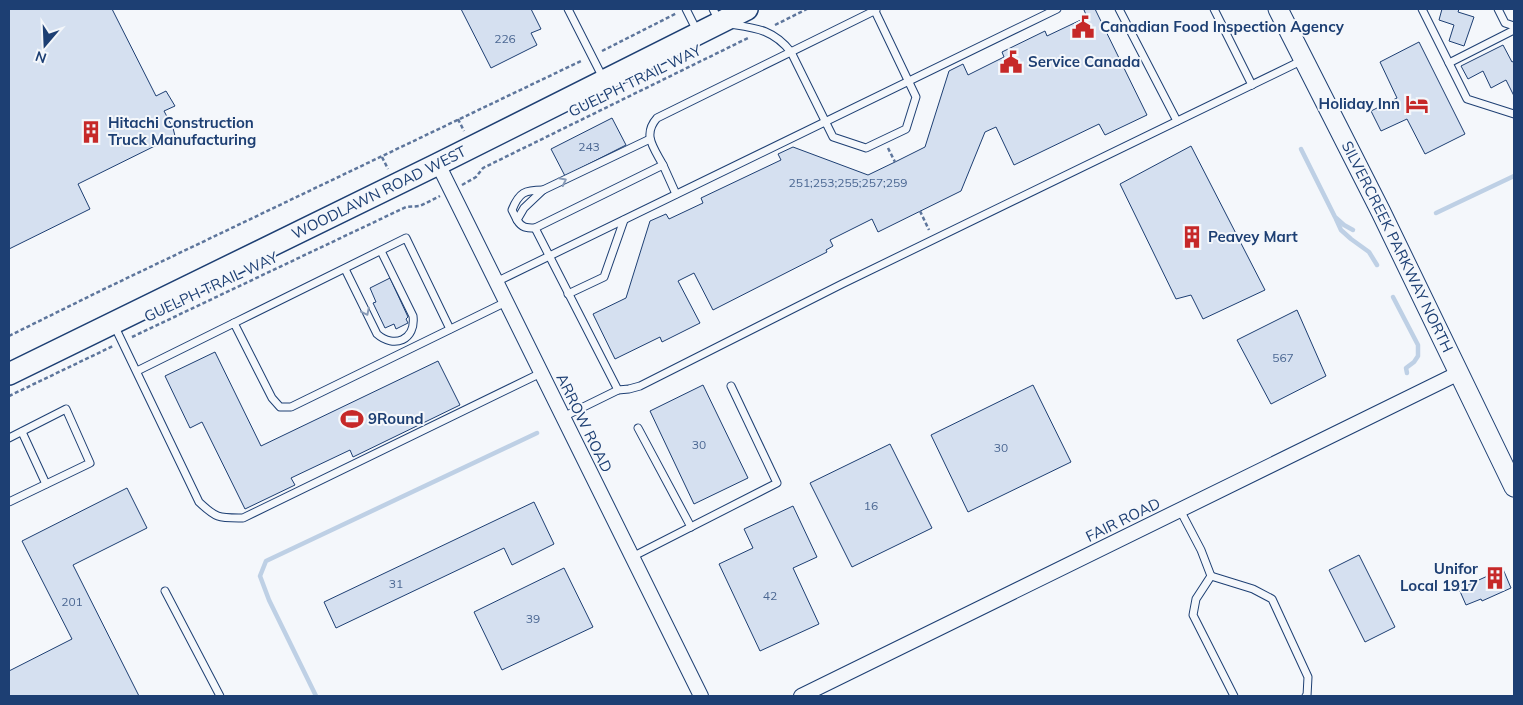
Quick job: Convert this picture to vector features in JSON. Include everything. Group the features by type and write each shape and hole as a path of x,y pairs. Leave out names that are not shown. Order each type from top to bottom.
{"main road":[{"name":"WOODLAWN ROAD WEST","path":"9,374 699,34 716,16 747,9"},
{"name":"SILVERCREEK PARKWAY NORTH","path":"1278,9 1381,212 1514,487"}],"street":[{"name":"ARROW ROAD","path":"438,164 701,696"},
{"name":"FAIR ROAD","path":"801,696 1459,373"}],"lane":[{"path":"568,9 605,80"},
{"path":"686,9 699,34"},
{"path":"676,194 650,139 649,130 657,118 791,52 875,9 916,97 906,129 866,148 833,137 791,52 784,42 764,30 716,16"},
{"path":"496,282 1057,9"},
{"path":"1119,9 1177,121"},
{"path":"1214,9 1252,85"},
{"path":"1422,9 1467,99 1514,114"},
{"path":"1498,9 1505,23 1514,26"},
{"path":"1449,63 1514,30"},
{"path":"563,417 618,390 640,386 933,239 1304,60"},
{"path":"517,220 524,208 543,190 650,139"},
{"path":"543,190 529,190 521,194 516,200 512,210 517,220 526,228 536,228 663,165"},
{"path":"568,294 604,277 624,220"},
{"path":"536,228 618,390"},
{"path":"137,371 406,238 450,328"},
{"path":"345,269 377,334 384,340 394,342 402,340 410,334 414,326 413,316 381,251"},
{"path":"234,323 272,398 280,407 290,407 506,302"},
{"path":"113,323 199,502 209,512 221,518 243,518 541,372"},
{"path":"632,557 777,483 731,386"},
{"path":"9,438 66,409 90,463 9,502"},
{"path":"638,428 691,527"},
{"path":"22,432 46,484"},
{"path":"1180,510 1201,550 1211,576"},
{"path":"1211,576 1196,599 1193,615 1234,696"},
{"path":"1211,576 1253,589 1272,599 1308,677 1306,696"},
{"path":"165,591 220,696"}],"path":[{"name":"GUELPH TRAIL WAY","path":"476,177 483,168 807,9"},
{"path":"9,336 117,282 592,56 677,13"},
{"path":"884,139 895,162"},
{"name":"GUELPH TRAIL WAY","path":"9,396 406,207 420,206 451,191"},
{"path":"920,211 933,239"}],"building":[{"name":"Hitachi Construction Truck Manufacturing","path":"9,9 112,9 156,96 166,91 175,106 164,111 175,136 78,184 90,209 9,249"},
{"path":"461,9 531,9 541,29 531,33 537,45 491,68"},
{"path":"1095,9 1147,115 1105,135 1099,124 1014,165 996,127 985,132 961,191 878,232 872,219 830,240 833,246 826,250 827,252 713,310 694,273 678,281 700,323 662,342 660,337 615,359 593,314 626,298 650,221 666,214 669,219 703,203 701,198 781,160 778,154 793,147 868,175 895,162 925,147 949,71 963,64 968,75 1004,57 1002,52 1045,31 1047,36 1087,17 1084,10"},
{"path":"1442,9 1459,9 1458,12 1474,17 1464,46 1449,41 1454,25 1439,20"},
{"name":"Holiday Inn","path":"1419,42 1465,134 1425,154 1407,119 1381,131 1371,111 1397,98 1380,62"},
{"path":"1503,45 1512,62 1514,61 1514,96 1506,80 1491,88 1483,71 1468,79 1461,66"},
{"path":"612,118 626,145 565,176 551,149"},
{"name":"Peavey Mart","path":"1191,146 1265,290 1203,319 1191,295 1176,299 1120,184"},
{"path":"390,278 408,317 406,319 408,323 396,329 394,324 385,328 373,303 376,302 370,288"},
{"path":"1297,310 1326,376 1271,404 1237,340"},
{"path":"215,352 261,446 438,361 460,405 353,457 350,450 291,478 295,485 245,509 202,422 190,428 165,376"},
{"path":"703,385 748,478 694,504 650,411"},
{"path":"1033,385 1071,462 968,512 931,435"},
{"path":"890,444 932,528 852,567 810,483"},
{"path":"127,488 147,528 73,565 139,696 9,696 9,671 72,639 22,541"},
{"path":"534,502 554,544 512,565 504,548 336,628 324,602"},
{"path":"793,506 817,557 793,568 819,624 760,651 719,564 753,548 744,529"},
{"path":"1359,555 1395,627 1365,642 1329,570"},
{"path":"564,568 593,627 502,670 474,612"},
{"name":"Unifor Local 1917","path":"1503,569 1511,588 1482,601 1481,599 1466,605 1459,589"}],"waterway":[{"path":"1301,149 1335,217 1353,230"},
{"path":"1436,213 1514,176"},
{"path":"1336,219 1341,230 1369,252 1377,265"},
{"path":"1393,297 1418,345 1418,356 1406,368 1407,373"},
{"path":"316,696 269,600 260,576 266,561 537,433"}],"place":[{"name":"Canadian Food Inspection Agency","path":"1083,27"},
{"name":"Service Canada","path":"1011,62"},
{"name":"Holiday Inn","path":"1417,104"},
{"name":"Hitachi Construction Truck Manufacturing","path":"91,132"},
{"name":"Peavey Mart","path":"1192,237"},
{"name":"9Round","path":"352,419"},
{"name":"Unifor Local 1917","path":"1495,578"}]}
